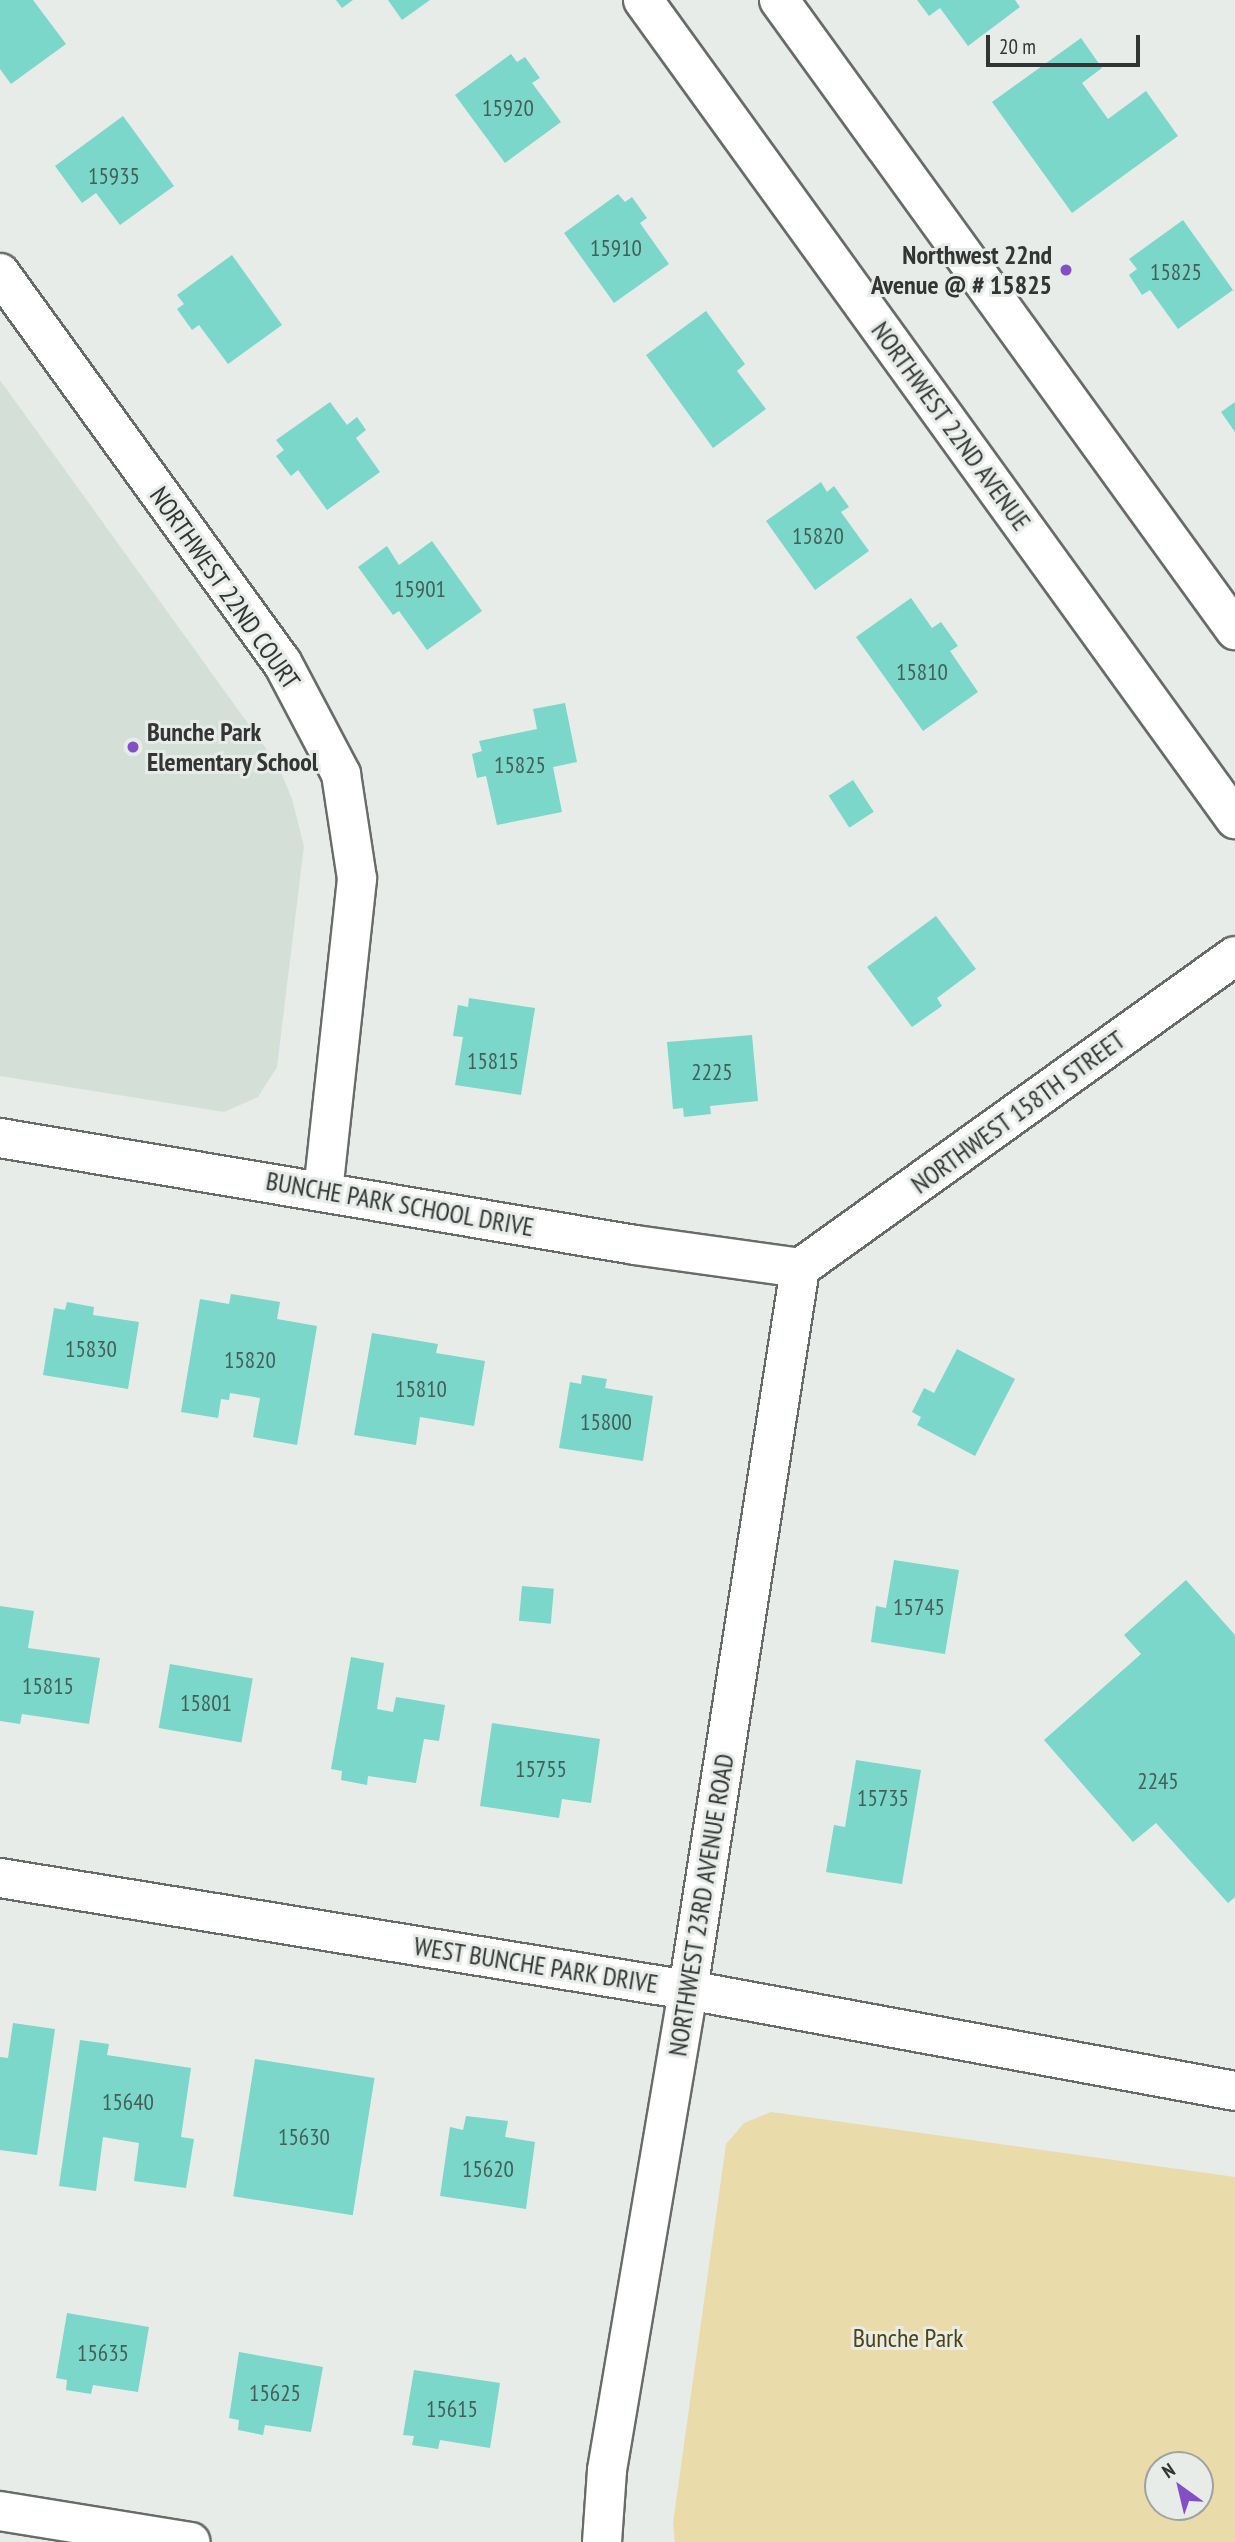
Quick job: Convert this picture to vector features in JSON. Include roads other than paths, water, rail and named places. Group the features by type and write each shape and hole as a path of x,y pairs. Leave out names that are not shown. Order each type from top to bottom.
{"street":[{"name":"NORTHWEST 22ND AVENUE","path":"643,0 1235,819"},
{"path":"779,0 1235,630"},
{"name":"NORTHWEST 22ND COURT","path":"0,273 282,662 341,774 357,879 323,1190"},
{"name":"NORTHWEST 158TH STREET","path":"800,1268 1235,956"},
{"name":"BUNCHE PARK SCHOOL DRIVE","path":"0,1138 323,1190 635,1245 800,1268"},
{"name":"NORTHWEST 23RD AVENUE ROAD","path":"602,2542 607,2470 688,1990 800,1268"},
{"name":"WEST BUNCHE PARK DRIVE","path":"0,1878 688,1990 1235,2091"},
{"path":"0,2511 191,2542"}],"place":[{"name":"Northwest 22nd Avenue @ # 15825","path":"1066,270"},
{"name":"Bunche Park Elementary School","path":"133,747"}],"park label":[{"name":"Bunche Park","path":"908,2338"}]}
